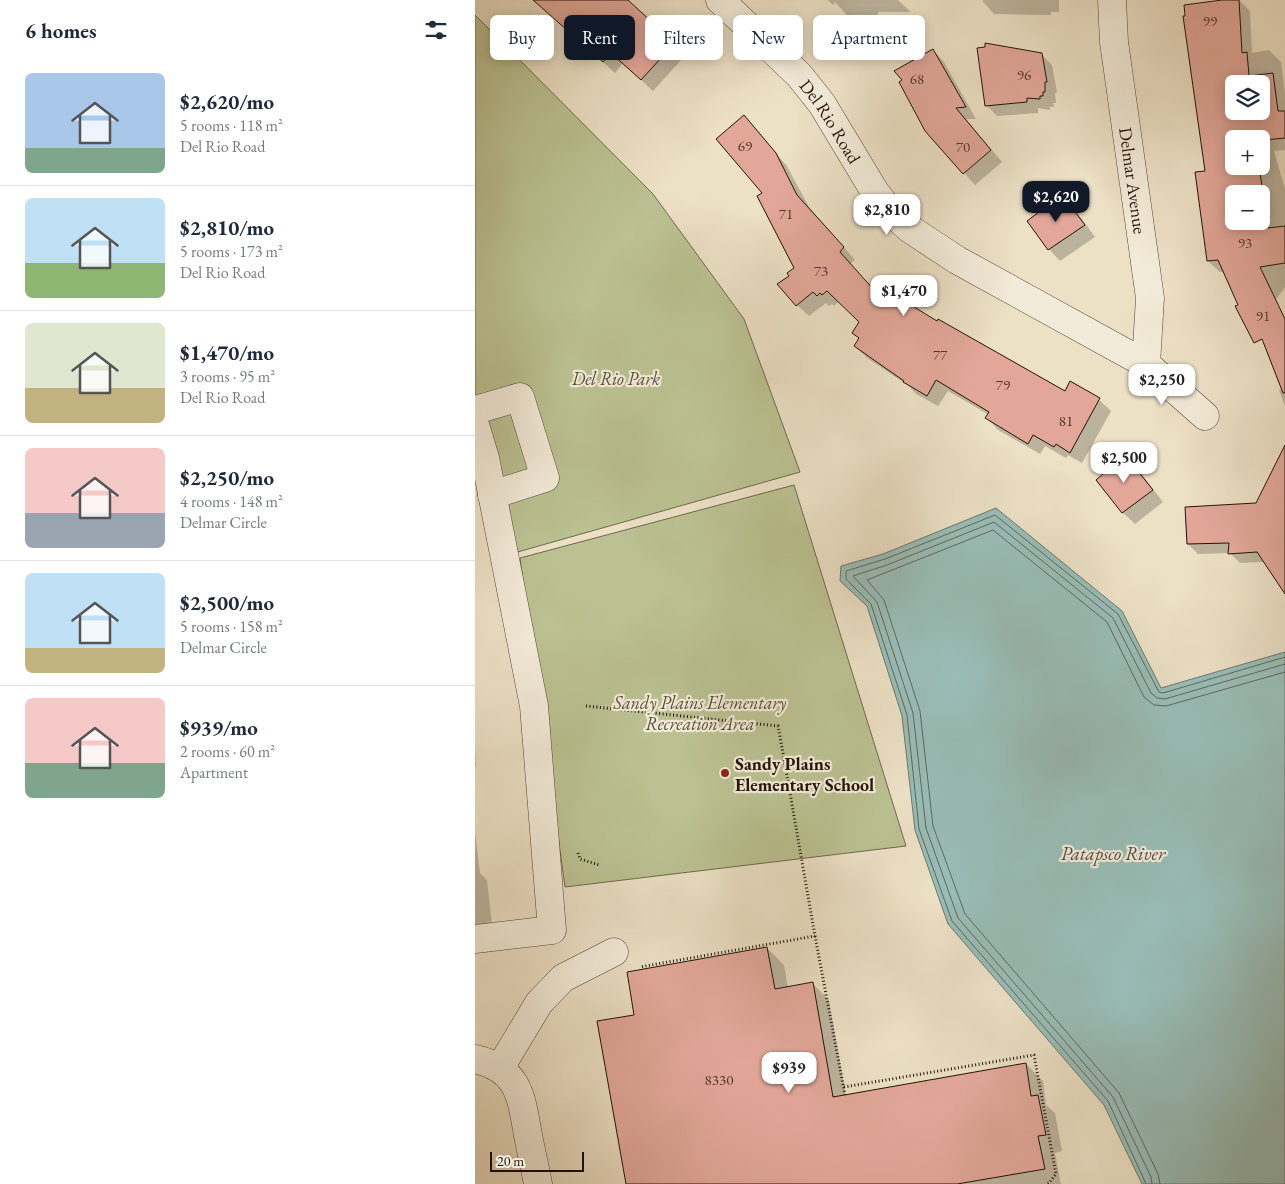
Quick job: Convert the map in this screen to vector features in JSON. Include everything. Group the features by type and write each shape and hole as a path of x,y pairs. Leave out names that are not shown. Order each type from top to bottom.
{"street":[{"name":"Del Rio Road","path":"720,0 799,75 822,104 875,192 890,211 911,229 957,260 1146,364 1205,416"},
{"name":"Delmar Avenue","path":"1111,0 1114,42 1150,298 1146,364"},
{"path":"475,410 520,398 545,478 493,495"},
{"path":"475,425 493,495 534,706 552,930 475,938"},
{"path":"538,1184 522,1100 515,1085 487,1063 563,978 613,952"}],"path":[{"path":"586,706 778,726 845,1095"},
{"path":"636,968 815,936"},
{"path":"844,1087 1034,1055 1056,1174 1046,1184"}],"green space":[{"name":"Del Rio Park","path":"475,15 490,30 490,60 520,60 653,194 744,319 800,472 514,553 482,411 475,396"},
{"name":"Sandy Plains Elementary Recreation Area","path":"794,485 906,846 565,887 520,558"}],"water":[{"name":"Patapsco River","path":"996,508 1122,611 1161,688 1285,652 1285,1184 1142,1184 1104,1105 948,924 915,830 902,716 867,606 840,581 841,566 883,554"}],"building":[{"path":"533,0 628,0 645,16 645,60 659,60 641,80 619,60 635,60 635,15 564,15 564,27 554,19 554,15 550,15"},
{"path":"1222,0 1239,0 1242,53 1247,52 1249,75 1225,75 1225,120 1270,120 1270,75 1257,75 1273,73 1278,111 1285,111 1285,138 1270,139 1270,130 1225,130 1225,175 1260,175 1262,185 1225,185 1225,230 1270,230 1270,228 1285,226 1285,263 1260,267 1285,319 1285,393 1283,393 1262,339 1254,343 1235,306 1238,305 1218,260 1207,261 1195,172 1205,171 1183,16 1185,16 1184,5"},
{"path":"985,43 1042,53 1047,82 1045,82 1043,96 1040,96 1040,99 1027,98 1027,102 985,106 977,48 985,47"},
{"path":"933,49 966,107 956,108 991,150 963,174 925,131 899,82 902,80 894,71 914,60 925,60 925,54"},
{"path":"744,115 776,153 797,195 844,247 840,252 875,291 880,286 937,321 938,319 1065,391 1070,381 1100,398 1070,453 1056,444 1054,447 1033,435 1028,444 985,418 989,412 936,380 927,396 903,382 854,346 859,338 852,333 859,322 827,291 817,296 813,292 796,306 777,284 789,276 787,273 794,268 757,196 762,193 716,139"},
{"path":"1062,195 1085,225 1048,250 1027,221"},
{"path":"1285,445 1285,594 1257,552 1228,554 1229,543 1187,544 1185,507 1256,503"},
{"path":"1125,455 1153,490 1122,513 1096,480"},
{"path":"767,947 775,989 813,982 833,1097 1026,1063 1031,1096 1038,1095 1046,1135 1038,1136 1045,1169 957,1184 626,1184 597,1021 634,1015 627,972"}],"place":[{"name":"Sandy Plains Elementary School","path":"725,773"}]}
